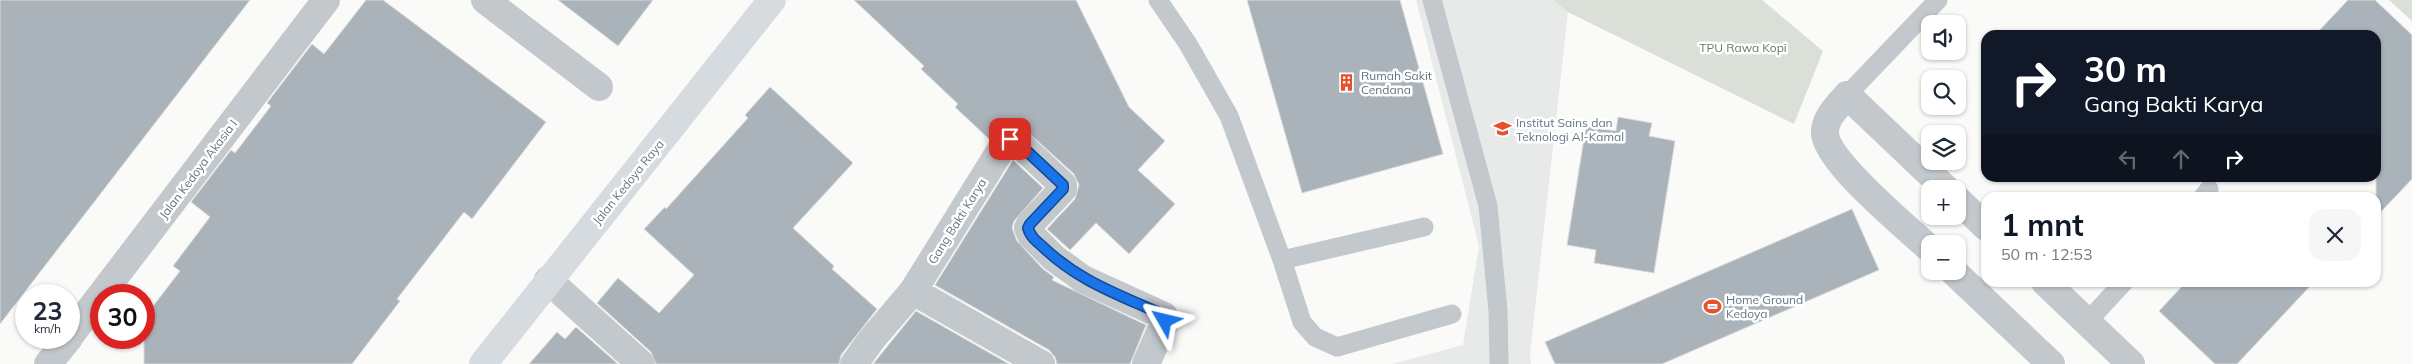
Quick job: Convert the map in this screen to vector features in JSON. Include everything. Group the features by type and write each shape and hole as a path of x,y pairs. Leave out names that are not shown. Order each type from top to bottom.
{"street":[{"name":"Jalan Kedoya Akasia I","path":"80,323 326,0"},
{"path":"485,0 599,87"},
{"name":"Jalan Kedoya Raya","path":"483,364 772,0"},
{"path":"1921,241 1843,167 1829,148 1825,133 1828,118 1847,95 1937,180"},
{"name":"Gang Bakti Karya","path":"854,364 872,339 913,291 1005,143 1010,139 1016,141 1063,185 1063,189 1030,224 1028,228 1031,235 1054,258 1083,279 1164,316 1165,321 1146,364"},
{"path":"1966,208 1981,222"},
{"path":"548,280 641,364"},
{"path":"1962,280 2051,364"},
{"path":"2050,287 2131,364"},
{"path":"913,291 1041,364"},
{"name":"Jalan Kedoya Akasia I","path":"48,364 60,349"}],"lane":[{"path":"1158,0 1188,44 1229,116 1282,260 1302,322 1315,337 1337,347 1452,314"},
{"path":"1432,0 1488,206 1498,311 1499,364"},
{"path":"1847,95 1938,0"},
{"path":"1282,260 1424,227"},
{"path":"2087,322 2119,287"}],"shaded area":[{"name":"Institut Sains dan Teknologi Al-Kamal","path":"1416,0 1553,0 1568,12 1530,353 1531,364 1392,364 1463,345 1479,246"}],"green space":[{"name":"TPU Rawa Kopi","path":"1553,0 1762,0 1823,51 1794,124 1568,12"},
{"path":"2389,0 2412,0 2412,21"}],"building":[{"path":"0,0 250,0 31,284 15,284 15,305 0,324"},
{"path":"366,0 383,0 546,122 472,219 464,212 397,299 400,301 352,364 144,364 144,349 155,349 155,304 180,271 173,266 210,217 191,202 231,150 235,153 271,106 267,103 312,44 324,54"},
{"path":"558,0 653,0 618,46"},
{"path":"854,0 1076,0 1129,107 1165,141 1138,170 1175,204 1129,254 1096,223 1070,250 1047,229 1075,199 1079,185 1074,174 1021,126 1007,124 995,131 989,139 955,107 958,104 921,69 924,66"},
{"name":"Rumah Sakit Cendana","path":"1247,0 1400,0 1443,154 1302,193"},
{"path":"2348,0 2375,0 2412,35 2412,179 2381,212 2381,192 2376,192 2376,182 2381,182 2381,30 2320,30"},
{"path":"770,87 853,163 793,228 834,266 832,269 877,309 841,355 839,364 656,364 651,352 597,303 618,278 659,313 694,275 644,229 665,207 666,209 748,118 745,115"},
{"path":"1618,117 1652,123 1649,136 1675,141 1654,273 1594,263 1596,250 1567,245 1586,126 1616,131"},
{"path":"1013,160 1043,188 1014,221 1012,228 1017,241 1043,269 1054,277 1052,280 1146,325 1130,364 1057,364 1055,357 1049,350 935,285"},
{"name":"Home Ground Kedoya","path":"1852,209 1879,270 1662,364 1555,364 1545,342"},
{"path":"2181,287 2309,287 2237,364 2215,364 2159,311"},
{"path":"916,311 1009,364 873,364"},
{"path":"576,327 618,364 529,364 557,332 565,339"}],"place":[{"name":"Rumah Sakit Cendana","path":"1347,82"},
{"name":"Institut Sains dan Teknologi Al-Kamal","path":"1502,129"},
{"name":"Home Ground Kedoya","path":"1712,306"}],"route":[{"path":"1010,139 1016,141 1063,185 1063,189 1030,224 1028,228 1031,235 1054,258 1083,279 1159,313 1164,316 1165,321"}]}
